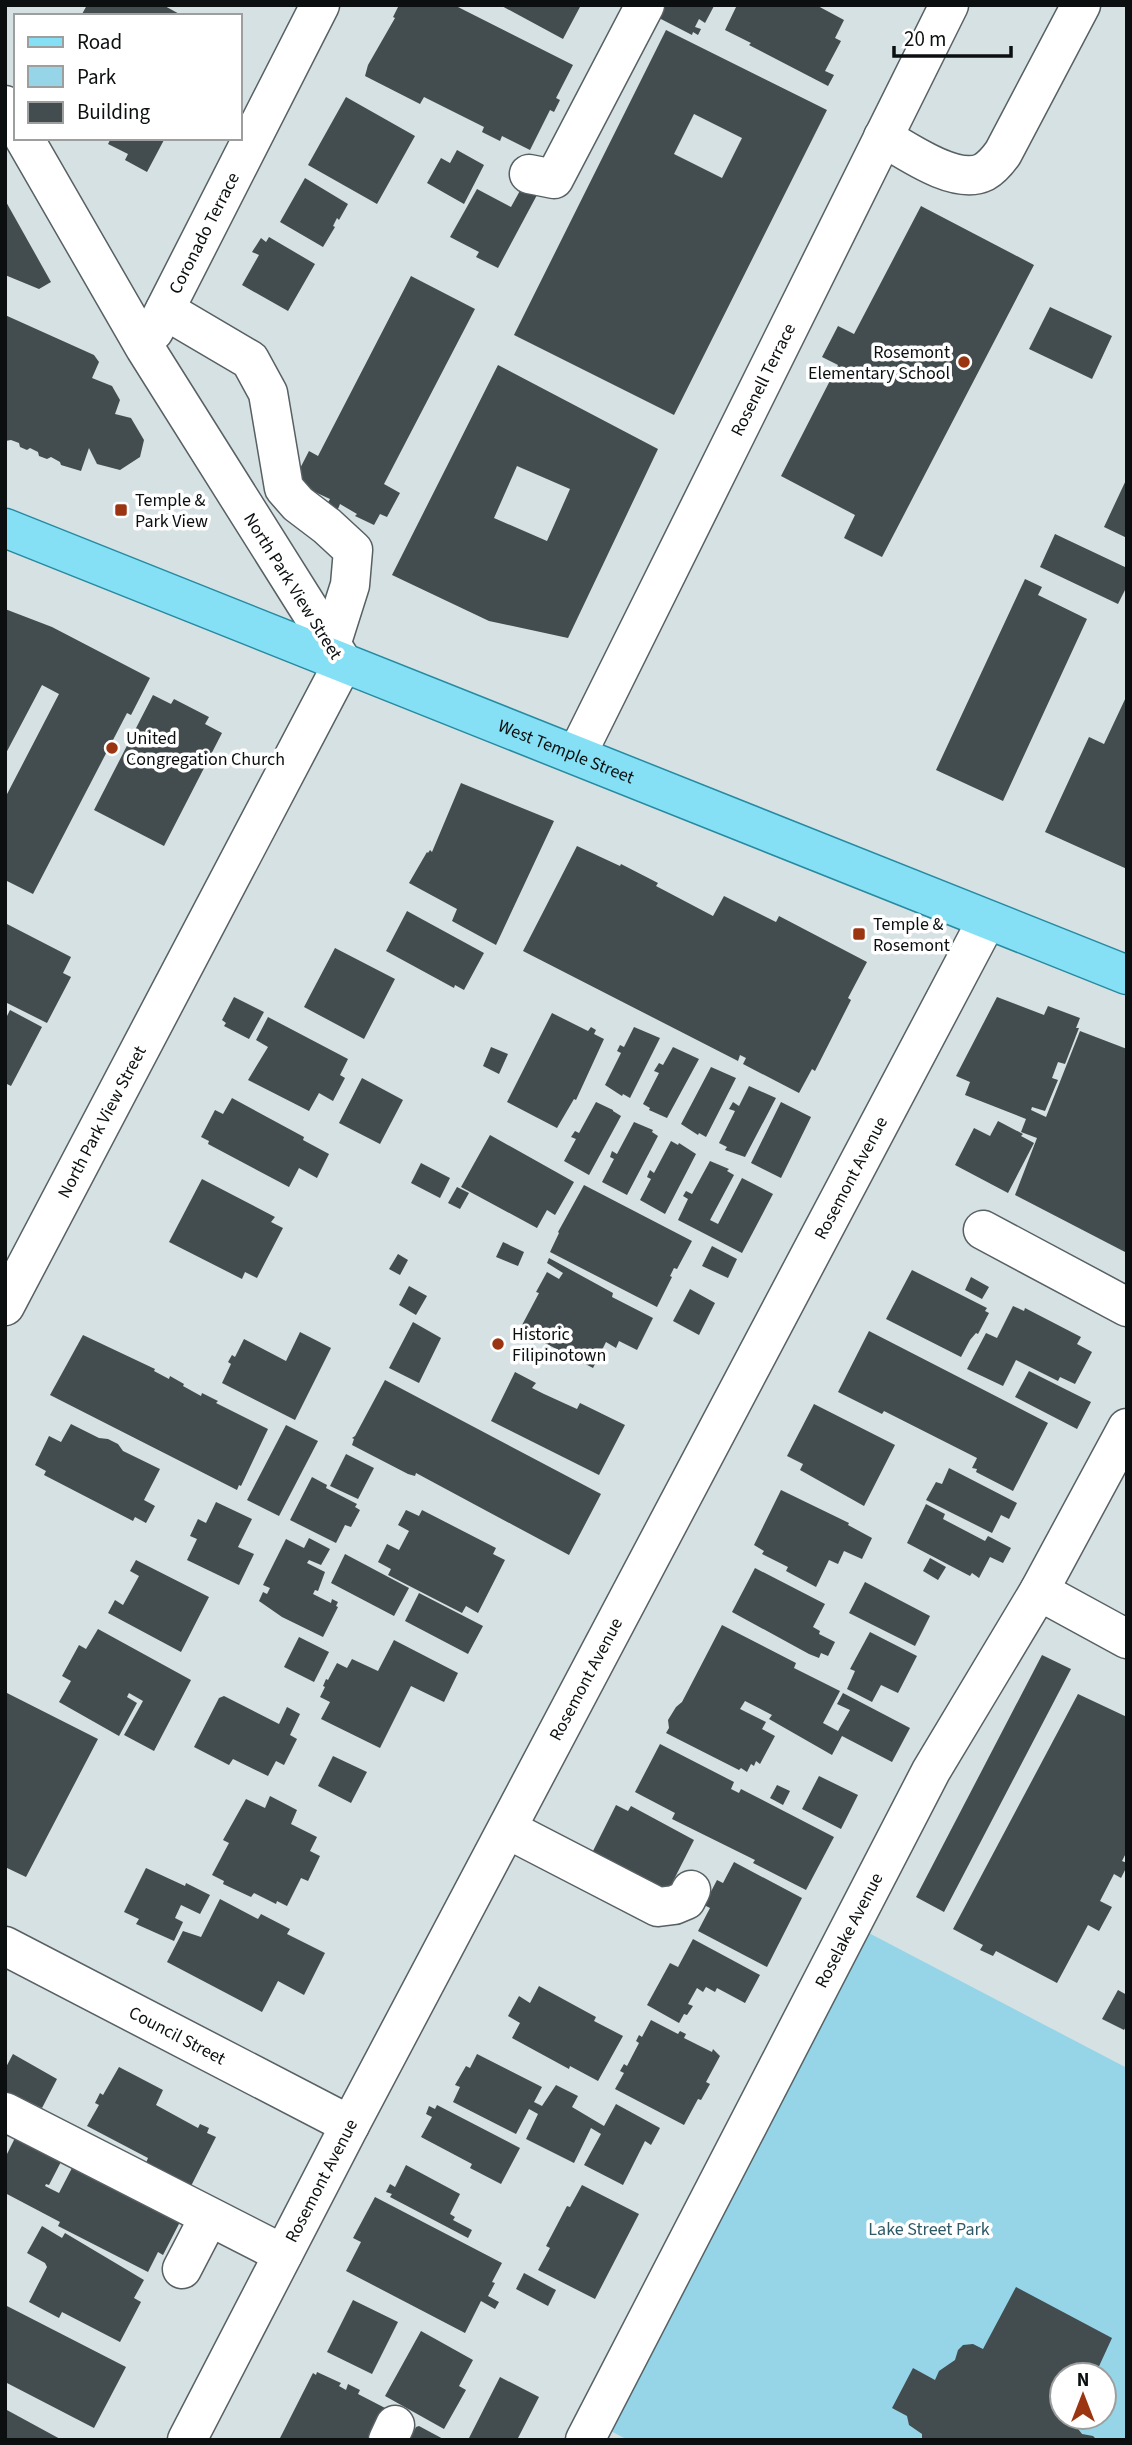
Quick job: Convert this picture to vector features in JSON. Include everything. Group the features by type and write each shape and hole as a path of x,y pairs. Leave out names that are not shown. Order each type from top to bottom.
{"main road":[{"name":"West Temple Street","path":"5,528 337,654 577,754 1127,975"}],"street":[{"name":"Coronado Terrace","path":"145,348 320,5"},
{"path":"529,174 554,179 645,5"},
{"name":"Rosenell Terrace","path":"577,754 949,5"},
{"path":"883,137 948,172 969,176 984,172 1003,153 1081,5"},
{"path":"5,105 14,121"},
{"name":"North Park View Street","path":"5,1306 337,654 145,348 25,140"},
{"path":"165,310 250,360 268,393 284,488 298,505 327,526 353,550 350,585 337,654"},
{"name":"Rosemont Avenue","path":"187,2440 349,2125 988,920"},
{"path":"983,1230 1127,1307"},
{"name":"Roselake Avenue","path":"585,2440 931,1771 1039,1591 1127,1427"},
{"path":"1039,1591 1127,1639"},
{"path":"507,1829 658,1907 686,1900 691,1890"},
{"name":"Council Street","path":"5,1946 349,2125"},
{"path":"5,2112 283,2254"},
{"path":"182,2269 209,2217"}],"green space":[{"name":"Lake Street Park","path":"865,1931 1127,2068 1127,2440 628,2440 603,2427"}],"building":[{"path":"87,5 163,5 179,14 82,14"},
{"path":"399,5 454,5 573,65 556,98 560,100 554,112 550,110 530,150 502,136 500,141 482,132 484,127 424,97 420,104 365,76"},
{"path":"500,5 581,5 563,39"},
{"path":"666,5 714,6 705,23 699,19 695,27 701,29 698,35 693,32 692,35 659,18"},
{"path":"737,5 816,5 844,20 835,38 841,41 825,71 834,75 828,86 725,30"},
{"path":"666,30 827,110 674,415 514,335","holes":["694,114 742,138 722,178 674,154"]},
{"path":"346,97 415,136 377,204 308,165"},
{"path":"110,140 164,140 147,172 125,160 128,154 108,144"},
{"path":"457,150 484,165 464,204 427,183 441,158 450,163"},
{"path":"305,178 348,204 339,220 337,218 333,226 335,227 323,247 280,222"},
{"path":"522,187 537,195 498,268 476,257 479,252 450,237 477,189 511,207"},
{"path":"5,200 51,282 39,289 5,275"},
{"path":"921,206 1034,265 882,557 844,538 855,515 781,476 838,365 822,357 838,326 854,334"},
{"path":"269,237 315,264 288,311 242,285 259,255 252,252 261,238 266,242"},
{"path":"411,276 475,309 384,484 400,493 387,517 380,514 374,525 355,516 357,514 340,504 336,514 325,508 330,499 293,482 309,451 318,456"},
{"path":"1050,307 1112,336 1092,379 1029,349"},
{"path":"5,315 94,355 99,362 92,378 112,386 120,400 115,414 131,418 144,440 140,457 120,470 97,464 89,448 81,471 61,465 51,457 47,459 39,456 38,452 30,448 27,450 20,447 19,443 5,441"},
{"path":"498,365 658,449 568,638 489,621 392,575","holes":["517,466 570,489 547,541 494,518"]},
{"path":"1127,478 1127,538 1104,527"},
{"path":"1055,534 1127,568 1127,586 1118,604 1040,567"},
{"path":"1025,579 1042,587 1038,595 1087,619 1003,801 936,770"},
{"path":"5,609 52,627 150,678 131,715 127,713 33,894 5,880 5,798 59,694 42,685 5,755"},
{"path":"153,695 171,704 174,699 209,717 205,724 222,733 164,846 94,810"},
{"path":"1127,695 1127,869 1045,832 1089,737 1104,744"},
{"path":"461,783 554,821 496,945 452,921 457,909 409,883 427,852 432,852"},
{"path":"577,846 658,883 656,886 713,916 724,896 776,922 779,916 867,962 815,1071 812,1069 799,1093 743,1064 746,1058 740,1055 738,1061 523,951"},
{"path":"407,911 484,953 464,990 455,985 454,988 386,951"},
{"path":"5,923 71,957 63,973 71,977 47,1023 5,1002"},
{"path":"335,948 395,979 364,1039 304,1007"},
{"path":"234,997 264,1012 249,1039 224,1026 226,1023 222,1020"},
{"path":"997,997 1044,1015 1048,1006 1080,1018 1076,1028 1079,1028 1065,1064 1058,1062 1052,1078 1058,1080 1045,1111 1032,1107 1031,1110 1046,1117 1080,1031 1127,1049 1127,1253 1015,1195 1037,1138 1021,1132 1026,1119 965,1095 970,1082 956,1076"},
{"path":"10,1010 42,1027 11,1086 5,1083 5,1015 7,1016"},
{"path":"552,1013 588,1031 591,1027 596,1030 594,1034 604,1039 576,1100 574,1099 557,1128 507,1102"},
{"path":"268,1017 348,1059 340,1075 345,1078 333,1101 319,1093 309,1111 248,1080 268,1047 256,1040"},
{"path":"634,1027 660,1038 630,1098 605,1085 621,1053 617,1051 620,1045 624,1047"},
{"path":"491,1047 508,1054 499,1074 483,1066"},
{"path":"673,1047 699,1059 667,1118 649,1110 650,1108 643,1104 659,1073 654,1071 659,1063 663,1065"},
{"path":"711,1067 736,1078 706,1137 681,1124"},
{"path":"362,1078 403,1100 380,1144 339,1123"},
{"path":"749,1086 776,1098 745,1157 725,1150 727,1147 719,1143 735,1111 729,1109 733,1102 739,1106"},
{"path":"232,1098 304,1137 303,1140 329,1154 317,1178 299,1168 289,1187 208,1144 209,1141 201,1137 215,1110 223,1114"},
{"path":"596,1102 621,1116 589,1175 564,1161 576,1139 571,1137 575,1131 579,1133"},
{"path":"781,1102 811,1117 781,1178 751,1163"},
{"path":"998,1121 1034,1143 1008,1193 955,1165 974,1128 990,1136"},
{"path":"634,1122 653,1130 658,1136 627,1195 602,1182 614,1159 610,1157 612,1151 617,1154"},
{"path":"490,1135 574,1182 555,1215 547,1210 537,1228 461,1187"},
{"path":"671,1141 696,1154 665,1214 640,1200 651,1179 647,1177 650,1170 654,1173"},
{"path":"710,1161 729,1169 727,1171 734,1175 710,1220 718,1224 742,1178 773,1194 742,1253 678,1220 688,1199 683,1196 686,1191 692,1194"},
{"path":"421,1163 450,1178 440,1198 411,1183"},
{"path":"202,1179 275,1217 271,1222 283,1228 257,1278 245,1272 242,1279 169,1242"},
{"path":"584,1185 692,1241 677,1269 674,1268 657,1307 550,1252"},
{"path":"457,1187 469,1193 460,1209 448,1203"},
{"path":"503,1242 524,1252 518,1266 496,1257"},
{"path":"712,1246 737,1259 728,1278 702,1266"},
{"path":"398,1254 408,1260 400,1275 389,1269"},
{"path":"549,1258 613,1293 612,1297 653,1318 637,1350 619,1341 616,1348 606,1342 593,1368 539,1340 541,1337 521,1327 547,1272 559,1279 563,1273 547,1263"},
{"path":"912,1270 987,1308 985,1311 989,1313 978,1334 970,1340 961,1357 886,1319"},
{"path":"971,1277 989,1287 982,1299 965,1290"},
{"path":"409,1286 427,1296 416,1315 399,1305"},
{"path":"690,1289 715,1303 699,1335 673,1321"},
{"path":"1013,1306 1024,1311 1025,1308 1081,1337 1077,1344 1092,1352 1075,1384 1060,1377 1058,1381 1016,1360 1003,1386 967,1369 986,1333 997,1338"},
{"path":"413,1322 441,1338 419,1383 389,1368"},
{"path":"869,1331 1048,1423 1013,1491 976,1472 977,1469 972,1468 977,1458 884,1411 882,1414 838,1392"},
{"path":"300,1332 331,1348 295,1420 222,1383 231,1364 228,1362 232,1355 235,1357 244,1339 286,1361"},
{"path":"83,1335 155,1369 154,1371 169,1379 170,1376 201,1396 202,1393 268,1429 241,1486 239,1485 237,1490 50,1395"},
{"path":"1029,1371 1091,1402 1077,1429 1015,1397"},
{"path":"515,1372 536,1383 532,1388 544,1394 577,1409 580,1403 625,1425 599,1475 491,1421"},
{"path":"385,1380 601,1494 569,1555 416,1473 415,1476 408,1474 352,1445 352,1438"},
{"path":"814,1404 895,1445 864,1506 800,1470 803,1464 787,1456"},
{"path":"71,1424 118,1444 123,1451 160,1469 144,1500 155,1506 146,1523 135,1517 133,1521 44,1475 46,1471 35,1465 49,1436 61,1442"},
{"path":"286,1425 318,1441 279,1516 247,1500"},
{"path":"346,1454 374,1468 358,1499 330,1486"},
{"path":"949,1468 1017,1503 1009,1519 1001,1515 992,1533 926,1500 936,1482 942,1484"},
{"path":"312,1477 327,1485 326,1488 357,1504 355,1507 360,1510 351,1527 345,1525 336,1543 290,1520"},
{"path":"781,1490 849,1523 848,1525 872,1538 862,1559 844,1551 838,1564 829,1560 816,1587 786,1571 788,1567 762,1554 764,1551 754,1545"},
{"path":"216,1502 252,1519 238,1547 254,1554 239,1585 187,1560 197,1539 190,1536 198,1519 206,1523"},
{"path":"926,1504 945,1514 943,1519 985,1541 988,1536 1011,1548 1003,1563 990,1557 979,1578 972,1573 970,1576 907,1543"},
{"path":"406,1510 419,1516 422,1510 496,1548 493,1554 505,1560 478,1613 466,1606 462,1613 388,1575 391,1569 378,1562 387,1544 399,1550 409,1531 398,1525"},
{"path":"309,1538 330,1549 321,1565 309,1560 307,1563 325,1572 318,1591 315,1590 313,1594 331,1603 332,1599 338,1602 323,1637 282,1617 259,1601 263,1592 267,1594 270,1588 263,1585 286,1539 304,1548"},
{"path":"345,1554 409,1588 394,1616 331,1583"},
{"path":"930,1558 946,1567 938,1580 923,1571"},
{"path":"136,1560 209,1597 181,1652 108,1613 115,1600 123,1605 139,1576 130,1571"},
{"path":"755,1568 825,1604 813,1627 820,1631 819,1634 835,1642 828,1656 821,1653 819,1658 809,1654 732,1612"},
{"path":"865,1582 930,1616 915,1646 849,1613"},
{"path":"419,1593 483,1626 468,1654 405,1621"},
{"path":"722,1625 796,1663 794,1668 840,1691 823,1723 838,1731 850,1710 837,1704 843,1693 910,1728 892,1762 842,1736 832,1755 769,1719 772,1715 745,1701 740,1709 766,1722 762,1729 775,1736 760,1764 756,1761 754,1766 751,1764 747,1772 666,1733 669,1728 668,1720 682,1702"},
{"path":"98,1629 191,1680 154,1751 124,1735 143,1701 129,1693 127,1697 137,1703 119,1736 59,1702 71,1681 62,1676 79,1645 86,1649"},
{"path":"870,1632 917,1656 898,1693 881,1685 872,1702 847,1689 855,1671 850,1669"},
{"path":"299,1637 329,1652 314,1682 284,1667"},
{"path":"394,1640 458,1673 444,1702 411,1686 380,1748 321,1719 330,1702 320,1697 326,1679 328,1680 337,1663 347,1668 352,1659 378,1671"},
{"path":"1042,1655 1071,1669 944,1912 916,1897"},
{"path":"5,1692 98,1739 26,1877 5,1867"},
{"path":"1078,1694 1127,1717 1127,1851 1122,1861 1127,1863 1127,1866 1121,1878 1114,1874 1100,1901 1112,1907 1099,1931 1088,1925 1057,1983 996,1951 993,1956 980,1950 983,1945 953,1929"},
{"path":"224,1696 279,1724 287,1707 300,1714 290,1735 297,1739 284,1765 276,1761 268,1776 233,1759 229,1765 194,1747 219,1698"},
{"path":"660,1744 734,1782 731,1789 739,1793 741,1789 834,1837 806,1890 753,1863 755,1860 672,1819 675,1813 635,1792"},
{"path":"333,1756 367,1772 351,1803 318,1786"},
{"path":"819,1776 858,1795 841,1829 802,1809"},
{"path":"777,1785 790,1791 783,1805 770,1798"},
{"path":"270,1796 297,1810 291,1824 317,1837 310,1851 320,1856 308,1881 301,1878 287,1906 277,1901 276,1904 254,1893 251,1897 223,1884 224,1881 212,1875 229,1843 223,1840 246,1799 265,1808"},
{"path":"616,1805 628,1811 631,1806 694,1840 665,1897 589,1859"},
{"path":"734,1862 802,1898 767,1967 698,1931 710,1908 704,1905 717,1880 723,1883"},
{"path":"146,1868 210,1895 200,1914 181,1905 175,1918 183,1922 174,1941 136,1924 139,1919 124,1912"},
{"path":"220,1899 258,1919 261,1914 290,1929 287,1934 325,1953 304,1995 278,1981 262,2012 167,1962 183,1931 201,1937"},
{"path":"693,1939 760,1975 745,2003 717,1988 715,1992 706,1987 703,1992 697,1988 688,2004 693,2006 679,2023 647,2005 670,1963 678,1967"},
{"path":"539,1986 596,2017 594,2021 623,2036 598,2081 570,2066 569,2069 512,2038 520,2023 508,2016 519,1996 530,2003"},
{"path":"1118,1990 1127,1995 1127,2025 1124,2030 1102,2019"},
{"path":"651,2020 678,2034 680,2031 686,2034 684,2038 712,2052 713,2049 720,2056 706,2082 710,2084 701,2100 698,2099 684,2125 615,2089 624,2073 620,2071 624,2064 627,2066 639,2043 636,2041 639,2035 642,2037"},
{"path":"13,2054 57,2079 42,2108 5,2091 5,2069"},
{"path":"477,2054 542,2087 534,2102 542,2106 556,2085 578,2096 572,2107 604,2126 616,2104 660,2128 651,2145 645,2141 623,2185 584,2165 601,2134 591,2128 574,2163 526,2139 538,2114 529,2109 516,2134 453,2102 460,2087 455,2085 466,2066 470,2068"},
{"path":"119,2067 163,2090 156,2105 198,2128 200,2124 209,2128 207,2133 216,2137 191,2186 146,2163 148,2158 87,2126 99,2105 95,2103 100,2093 103,2095"},
{"path":"437,2105 520,2148 501,2184 470,2168 472,2164 421,2137 432,2117 426,2114 429,2106 435,2109"},
{"path":"20,2128 64,2156 49,2185 45,2186 59,2193 73,2166 181,2220 163,2255 158,2252 148,2272 58,2226 60,2222 5,2193 5,2158"},
{"path":"406,2165 460,2194 450,2214 455,2217 453,2220 472,2230 468,2238 390,2197 392,2194 386,2192 390,2184 395,2187"},
{"path":"582,2185 639,2214 595,2299 538,2270 550,2248 546,2246 567,2206 570,2207"},
{"path":"375,2197 502,2263 488,2296 499,2302 495,2309 481,2301 465,2333 346,2271 361,2242 353,2238"},
{"path":"42,2226 62,2238 65,2233 144,2280 134,2298 141,2302 120,2342 62,2312 59,2318 29,2302 47,2267 45,2263 27,2253"},
{"path":"524,2273 556,2290 548,2306 516,2289"},
{"path":"1016,2287 1112,2338 1101,2361 1048,2361 1048,2431 1080,2431 1097,2440 922,2440 922,2434 909,2425 907,2416 892,2408 913,2368 935,2380 939,2371 955,2360 963,2345 973,2344 983,2349"},
{"path":"353,2300 398,2322 372,2374 327,2352"},
{"path":"5,2305 126,2367 94,2428 5,2382"},
{"path":"421,2331 473,2360 459,2386 466,2390 444,2429 385,2396"},
{"path":"317,2372 341,2383 339,2386 346,2390 348,2384 360,2390 358,2394 387,2409 374,2440 279,2440 313,2373 316,2375"},
{"path":"500,2377 539,2397 517,2440 473,2440 469,2438"},
{"path":"5,2409 62,2440 5,2440"},
{"path":"419,2426 445,2440 409,2440"}],"place":[{"name":"Rosemont Elementary School","path":"964,362"},
{"name":"Temple & Park View","path":"121,510"},
{"name":"United Congregation Church","path":"112,748"},
{"name":"Temple & Rosemont","path":"859,934"},
{"name":"Historic Filipinotown","path":"498,1344"}]}
